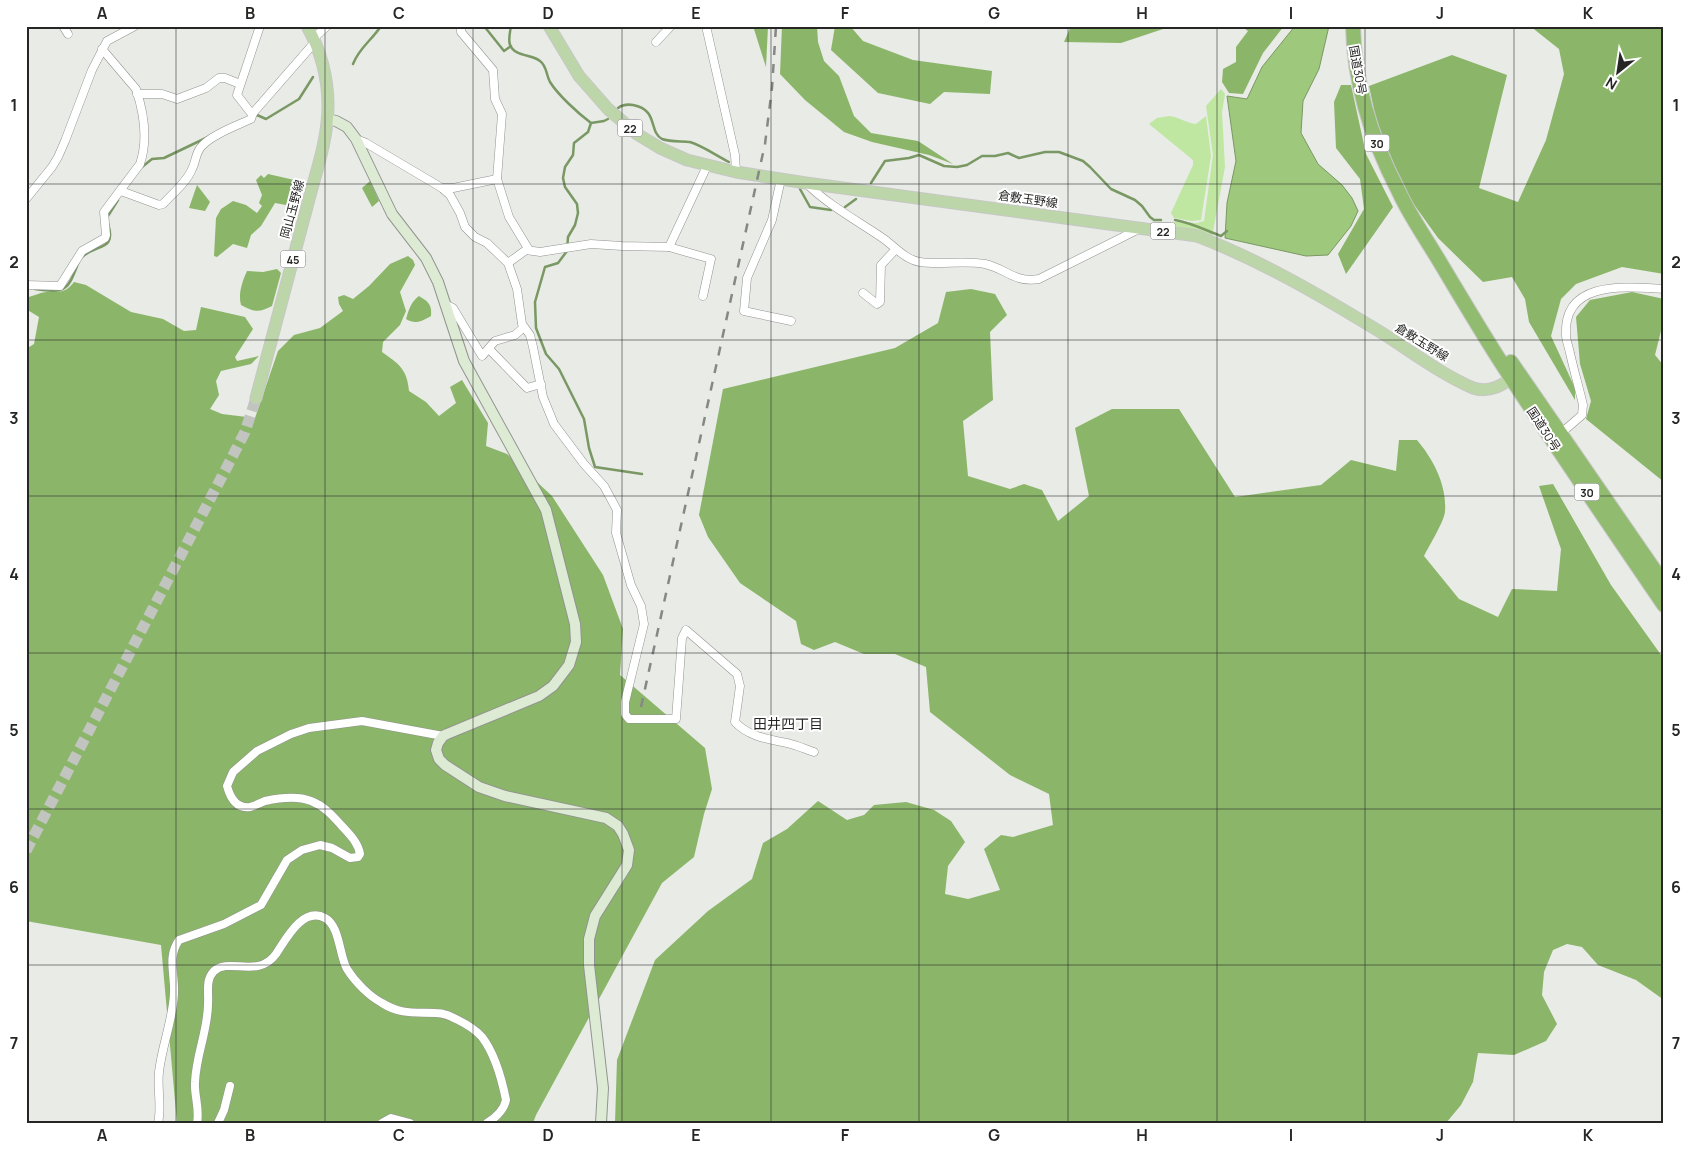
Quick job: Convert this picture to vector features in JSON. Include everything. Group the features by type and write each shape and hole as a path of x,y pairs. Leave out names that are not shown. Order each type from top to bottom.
{"highway":[{"name":"国道30号","path":"1353,26 1363,99 1373,132 1399,194 1477,325 1516,376 1664,605"},
{"name":"国道30号","path":"1556,436 1664,584"}],"main road":[{"name":"岡山玉野線","path":"256,398 325,134 328,106 322,59 307,26"},
{"name":"倉敷玉野線","path":"549,26 579,76 608,109 637,134 674,155 707,166 806,183 1197,236 1287,278 1334,304 1473,388 1480,391 1488,390 1500,386 1516,376"}],"street":[{"path":"63,26 68,34"},
{"path":"26,198 52,168 58,157 66,141 92,70 107,41 113,34 135,26"},
{"path":"253,115 237,95 260,26"},
{"path":"122,192 161,205 187,178 200,148 207,141 253,115 327,26"},
{"path":"461,26 462,32 493,70 495,99 502,114 497,179 509,217 529,250"},
{"path":"656,42 671,26"},
{"path":"706,26 735,154 736,172"},
{"path":"26,285 56,287 62,283 82,251 105,238 104,212 122,192 143,156 143,118 136,89 102,49"},
{"path":"137,94 162,94 177,99 206,88 219,78 225,78 240,84"},
{"path":"327,119 347,127 356,139 392,214 429,264 438,282 464,361 546,510 575,624 576,642 569,665 552,686 539,696 443,736 436,750 439,759 445,765 490,792 606,818 618,826 627,842 629,850 627,865 596,916 589,939 589,965 603,1088 601,1123"},
{"path":"356,139 442,188 450,195 460,212 465,227 475,237 487,243 508,263 517,289 522,324 530,335 543,397 554,424 584,464 604,486 617,510 616,533 631,585 641,606 644,624 625,702 625,714 629,719 676,719 682,638 686,630 737,674 740,686 735,722 740,728 768,740 814,752"},
{"path":"669,247 707,166"},
{"path":"442,188 452,188 497,179"},
{"path":"781,179 772,220 747,278 744,311 791,322"},
{"path":"806,183 828,202 918,262 979,263 1028,280 1039,279 1141,228"},
{"path":"508,263 526,250 540,252 591,244 669,247 711,259 703,296"},
{"path":"863,293 877,304 880,302 881,265 896,249"},
{"path":"1556,436 1582,415 1584,405 1566,335 1568,319 1572,308 1579,299 1588,293 1601,289 1633,287 1664,289"},
{"path":"445,304 453,308 482,356 495,341 515,335 524,327"},
{"path":"489,349 527,388 541,384"},
{"path":"158,1123 159,1073 172,1016 174,990 171,956 179,940 224,924 261,904 287,860 302,850 320,845 332,848 350,858 358,857 360,854 354,840 328,811 311,801 294,798 265,802 250,807 236,804 230,798 227,786 233,772 257,751 291,734 309,728 362,721 443,736"},
{"path":"197,1123 196,1066 207,1024 208,981 213,972 221,967 253,967 263,965 273,958 290,933 305,917 312,915 321,916 334,926 346,968 363,988 380,1002 396,1011 446,1014 467,1024 482,1037 498,1067 506,1100 500,1112 487,1123"},
{"path":"218,1123 224,1110 230,1086"},
{"path":"382,1123 391,1118 410,1123"}],"shaded area":[{"path":"753,26 768,26 766,67"},
{"path":"782,26 817,26 818,42 824,61 839,76 854,116 871,133 918,141 953,164 929,155 872,142 844,132 805,100 780,74"},
{"path":"835,26 850,26 863,41 913,60 992,71 990,94 944,92 930,104 878,93 831,50"},
{"path":"1071,26 1172,26 1121,43 1064,42"},
{"path":"1241,26 1284,26 1263,53 1243,94 1229,93 1222,82 1223,69 1236,62 1236,47 1248,31"},
{"path":"1295,26 1329,26 1319,69 1303,101 1301,133 1318,164 1342,185 1352,198 1358,211 1351,226 1328,255 1306,256 1225,238 1227,203 1236,161 1227,96 1247,99 1262,67"},
{"path":"1530,26 1664,26 1664,274 1622,267 1576,284 1561,299 1551,336 1575,388 1575,400 1529,322 1525,299 1512,277 1483,282 1438,238 1400,185 1379,133 1369,86 1452,55 1507,75 1479,188 1518,202 1546,140 1564,74 1559,49"},
{"path":"1341,85 1351,85 1366,154 1393,207 1346,274 1338,254 1364,209 1360,179 1336,148 1334,102"},
{"path":"1221,89 1225,94 1222,112 1225,167 1212,237 1175,226 1174,222 1197,223 1204,221 1213,155 1206,106"},
{"path":"1169,116 1196,124 1206,116 1211,156 1201,220 1192,221 1174,218 1171,213 1193,165 1193,160 1149,124 1157,118"},
{"path":"268,174 303,182 297,207 275,203 261,226 251,235 247,248 233,244 217,257 214,256 216,218 221,209 233,201 246,205 257,213 262,206 259,203 262,195 256,180 261,175 264,178"},
{"path":"370,181 379,201 372,207 362,188"},
{"path":"197,185 210,202 205,211 189,208"},
{"path":"408,256 415,265 400,292 406,311 400,325 383,342 382,352 404,372 409,391 426,402 439,416 456,403 450,387 462,380 488,423 486,446 507,454 552,496 603,575 623,629 620,675 705,748 712,789 694,857 662,883 533,1123 177,1123 161,945 26,921 26,349 34,344 39,317 26,309 26,298 43,292 62,291 74,282 86,285 131,312 163,319 184,331 196,330 201,307 245,317 253,329 235,357 237,361 259,356 251,364 221,371 216,381 219,395 210,409 222,414 255,418 278,351 294,335 320,328 343,311 338,297 344,295 353,299 369,286 390,264"},
{"path":"277,269 281,273 272,306 256,311 241,305 241,288 247,271 263,272"},
{"path":"971,289 995,294 1007,315 990,332 993,400 963,421 968,476 1010,489 1024,484 1042,490 1058,521 1089,496 1075,428 1112,409 1179,409 1235,497 1321,485 1351,460 1396,471 1399,440 1417,440 1438,473 1445,501 1444,515 1424,556 1459,599 1498,617 1512,589 1557,591 1561,549 1539,486 1553,484 1611,585 1664,659 1664,1000 1636,980 1598,965 1582,947 1567,944 1553,950 1544,972 1542,995 1557,1024 1546,1041 1514,1055 1478,1053 1473,1082 1461,1105 1446,1123 615,1123 617,1060 655,960 708,911 752,879 763,843 787,829 818,801 847,820 864,815 874,805 906,802 934,810 951,821 965,842 948,866 945,894 968,899 1000,890 984,849 1001,835 1013,837 1053,825 1049,794 1010,775 930,712 926,667 895,654 864,654 835,642 814,650 801,644 796,621 740,583 708,537 699,515 723,389 895,348 938,323 946,292"},
{"path":"1632,292 1664,299 1664,319 1655,355 1664,366 1664,482 1586,419 1591,401 1580,364 1576,317 1590,300"},
{"path":"419,296 429,304 431,316 419,322 413,322 406,319 409,309"}],"waterway":[{"path":"353,64 359,53 381,26"},
{"path":"484,26 504,51 511,46"},
{"path":"511,26 509,40 512,49 537,59 542,63 554,87 569,104 591,123 588,132 574,143 573,155 565,167 563,178 565,187 577,204 578,213 575,225 568,237 567,251 558,263 545,267 535,302 536,328 546,354 559,369 584,419 589,448 595,467 642,474"},
{"path":"254,116 257,115 266,119 299,99 313,77"},
{"path":"618,108 623,105 633,105 641,108 647,111 655,131 662,139 690,142 729,162"},
{"path":"591,123 608,119"},
{"path":"142,167 152,159 164,158 208,137"},
{"path":"871,183 885,161 919,155 944,166 957,167 967,165 982,156 1008,153 1019,158 1045,152 1059,152 1083,161 1111,189 1135,200 1154,220 1161,220"},
{"path":"800,189 810,207 831,210"},
{"path":"845,207 856,199"},
{"path":"108,216 118,200"},
{"path":"1175,220 1221,236 1227,231"},
{"path":"82,257 107,243 110,239 108,224"},
{"path":"35,289 61,290 69,283 79,261"}],"tunnel":[{"path":"26,851 245,432 256,398"}],"railway":[{"path":"641,707 765,144 772,88 776,26"}],"district":[{"name":"田井四丁目","path":"788,723"}]}
